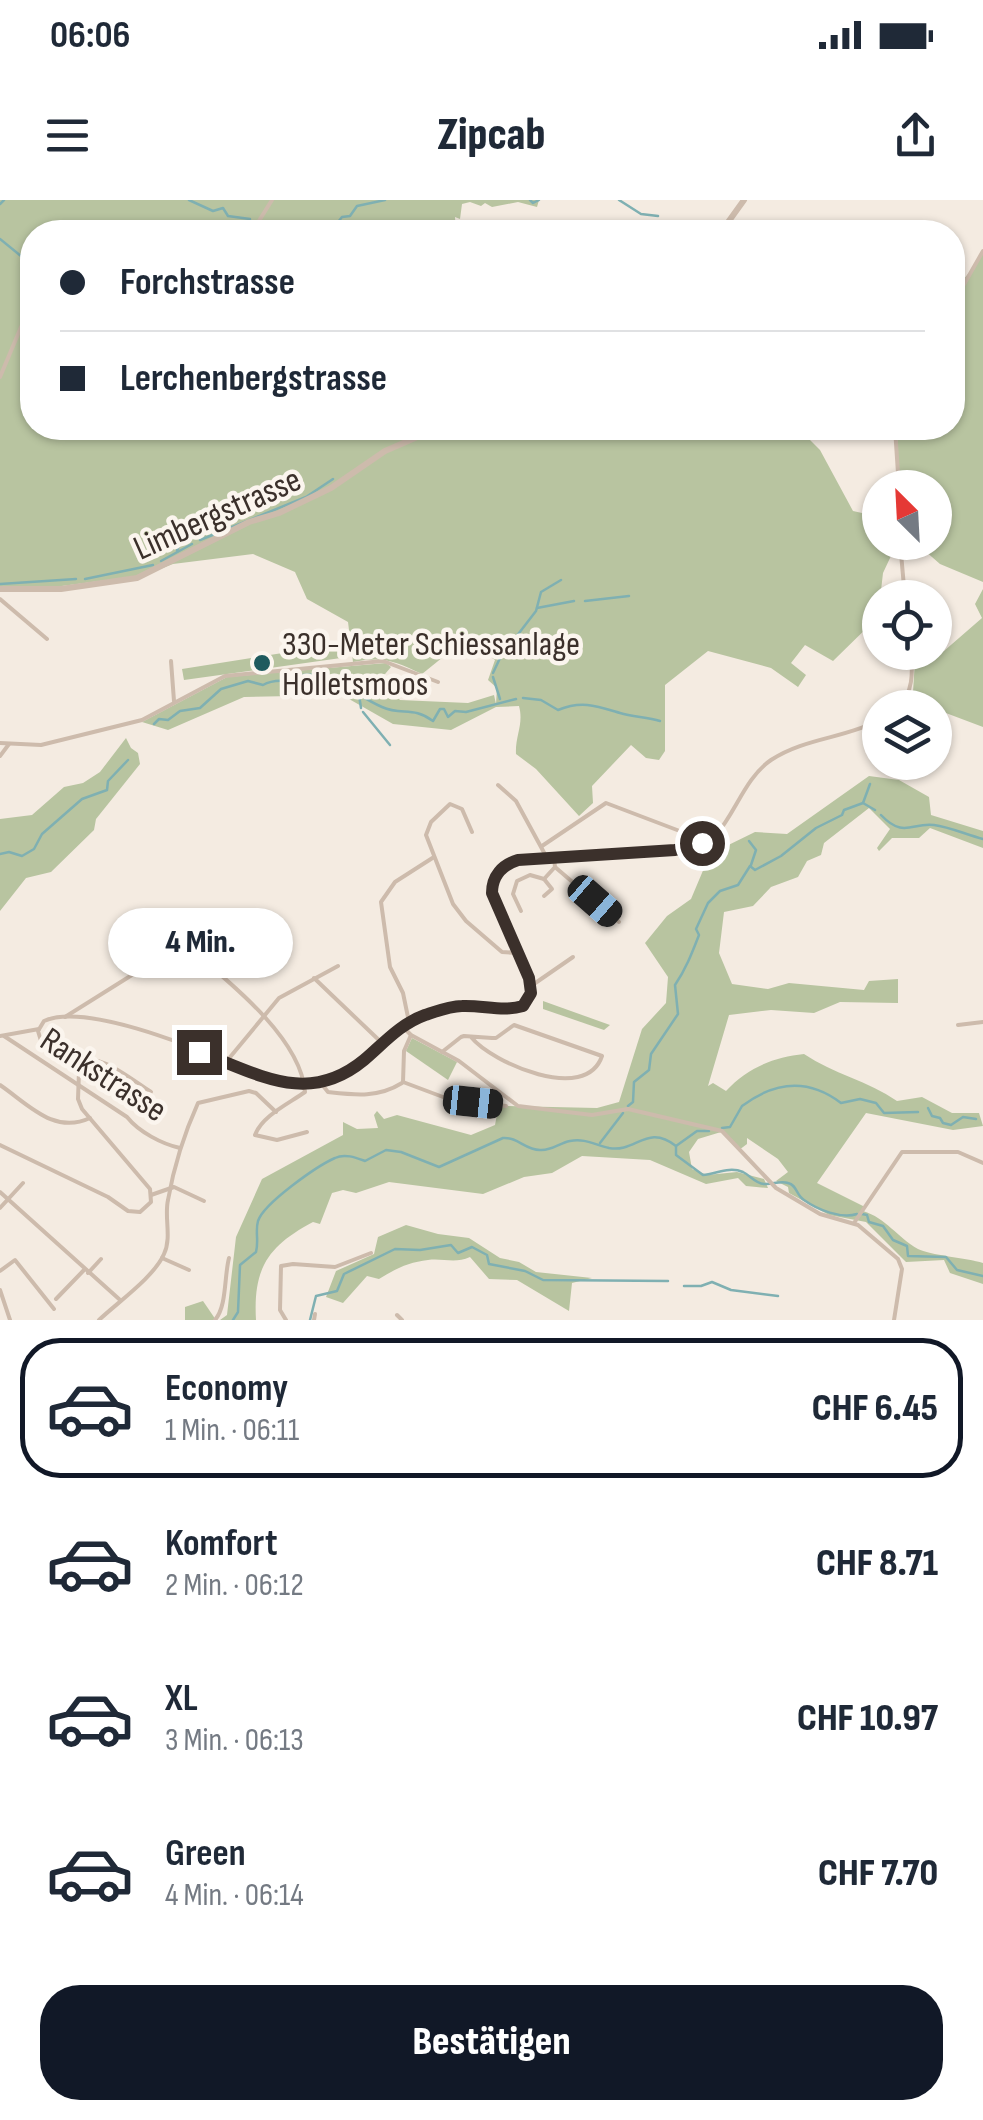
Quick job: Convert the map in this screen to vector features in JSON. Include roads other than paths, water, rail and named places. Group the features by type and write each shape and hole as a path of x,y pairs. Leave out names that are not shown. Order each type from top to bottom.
{"street":[{"path":"965,282 983,251"},
{"path":"0,377 20,330"},
{"name":"Limbergstrasse","path":"0,589 71,588 137,578 249,522 279,513 331,488 386,451 411,440"},
{"path":"896,440 897,470"},
{"path":"0,599 47,640"},
{"path":"171,660 174,701"},
{"path":"0,743 41,745 142,720 225,676 383,661 438,682"},
{"path":"2,1036 39,1029 48,1019 111,1020 283,1083 320,1082 353,1068 409,1022 462,1006 519,1007 530,999 531,986 493,896 498,872 508,863 675,850 706,841 715,836 749,785 773,759 862,727"},
{"path":"0,756 9,744"},
{"path":"498,785 516,801 555,866 619,922"},
{"path":"542,846 608,803 706,841"},
{"path":"472,832 460,808 445,806 427,832 426,840 460,916 502,952 518,952"},
{"path":"409,1022 402,990 387,953 382,899 395,882 434,857"},
{"path":"544,879 555,866"},
{"path":"520,911 513,894 517,881 530,875 544,879 552,890 544,896"},
{"path":"65,1017 183,943 230,932 280,928"},
{"path":"183,943 263,1017 289,1051 305,1085 305,1092 254,1134 277,1140 307,1132"},
{"path":"531,986 573,957"},
{"path":"226,1062 279,998 338,966"},
{"path":"314,978 382,1043"},
{"path":"958,1025 983,1022"},
{"path":"442,1052 461,1037 471,1037 496,1038 514,1025 602,1056 588,1074 557,1078 526,1070 471,1037"},
{"path":"402,1026 411,1036 442,1052 515,1104 530,1109 592,1115 628,1109 716,1128 727,1134 771,1184 820,1214 854,1222 901,1264 894,1320"},
{"path":"39,1029 42,1043 74,1064 80,1075 78,1102 152,1195"},
{"name":"Rankstrasse","path":"2,1036 127,1117 133,1125 180,1148"},
{"path":"403,1082 404,1051 411,1036"},
{"path":"74,1064 92,1058 151,1092"},
{"path":"320,1082 328,1092 369,1095 403,1082"},
{"path":"403,1082 442,1097 506,1106"},
{"path":"0,1085 53,1122 73,1124 90,1118"},
{"path":"99,1320 162,1258 168,1240 167,1206 180,1148 198,1103 253,1091 276,1112"},
{"path":"0,1145 108,1197 128,1211 144,1210 152,1195 172,1187 204,1201"},
{"path":"854,1222 902,1152 958,1152 983,1162"},
{"path":"0,1208 23,1183"},
{"path":"0,1192 120,1299"},
{"path":"286,1320 280,1310 280,1266 335,1267 370,1252"},
{"path":"162,1258 189,1270"},
{"path":"215,1320 222,1309 228,1258"},
{"path":"0,1271 15,1260 54,1308"},
{"path":"56,1298 101,1260"},
{"path":"0,1290 10,1320"}],"waterway":[{"path":"0,204 4,200"},
{"path":"189,200 213,211 223,208 228,216 250,219"},
{"path":"340,220 350,216 357,206 385,200"},
{"path":"530,200 539,200"},
{"path":"619,200 641,214 658,216"},
{"path":"0,239 20,255"},
{"path":"200,540 306,497 333,479"},
{"path":"177,551 183,534"},
{"path":"161,561 192,544"},
{"path":"85,579 153,565"},
{"path":"0,584 76,579"},
{"path":"509,646 536,611 541,592 561,580"},
{"path":"585,601 629,596"},
{"path":"537,608 574,601"},
{"path":"493,673 501,656"},
{"path":"154,724 180,711 200,708 221,689 248,681 263,685 310,675 332,680 382,707 419,714 433,721 440,709 448,717 455,711 466,712 516,699"},
{"path":"493,677 500,699"},
{"path":"359,695 361,708"},
{"path":"523,698 541,700 558,710 589,705 660,721"},
{"path":"363,712 390,745"},
{"path":"0,854 22,856 34,849 42,834 82,799 107,790 108,781 128,760"},
{"path":"863,803 870,784"},
{"path":"628,1106 633,1102 634,1082 649,1070 651,1054 678,1014 675,985 694,948 699,935 696,929 708,903 720,891 738,885 750,866 755,870 781,856 844,810 863,803 875,810"},
{"path":"881,815 902,828 934,825 983,839"},
{"path":"749,841 756,850 751,865"},
{"path":"722,1128 730,1127 742,1106 754,1098 791,1086 816,1089 841,1103 860,1099 876,1103 884,1113 918,1112"},
{"path":"928,1108 932,1116 951,1125 963,1117 976,1119"},
{"path":"600,1143 623,1113"},
{"path":"676,1146 697,1131 709,1131"},
{"path":"233,1320 238,1312 240,1265 256,1252 257,1225 262,1213 292,1186 339,1157 365,1161 386,1150 439,1167 503,1138 544,1150 575,1140 609,1148 627,1147 657,1137 676,1146 676,1155 703,1175 733,1170 761,1183 785,1182 804,1200 823,1210 857,1214"},
{"path":"862,1214 867,1215 869,1222 883,1226 893,1240 907,1246 908,1256 946,1257 957,1270 983,1276"},
{"path":"310,1320 316,1296 337,1291 344,1274 395,1249 451,1245 458,1253 472,1247 487,1255 489,1264 525,1271 543,1280 668,1281"},
{"path":"684,1286 712,1282 731,1290 778,1296"}],"place":[{"name":"330-Meter Schiessanlage Holletsmoos","path":"262,663"}]}
